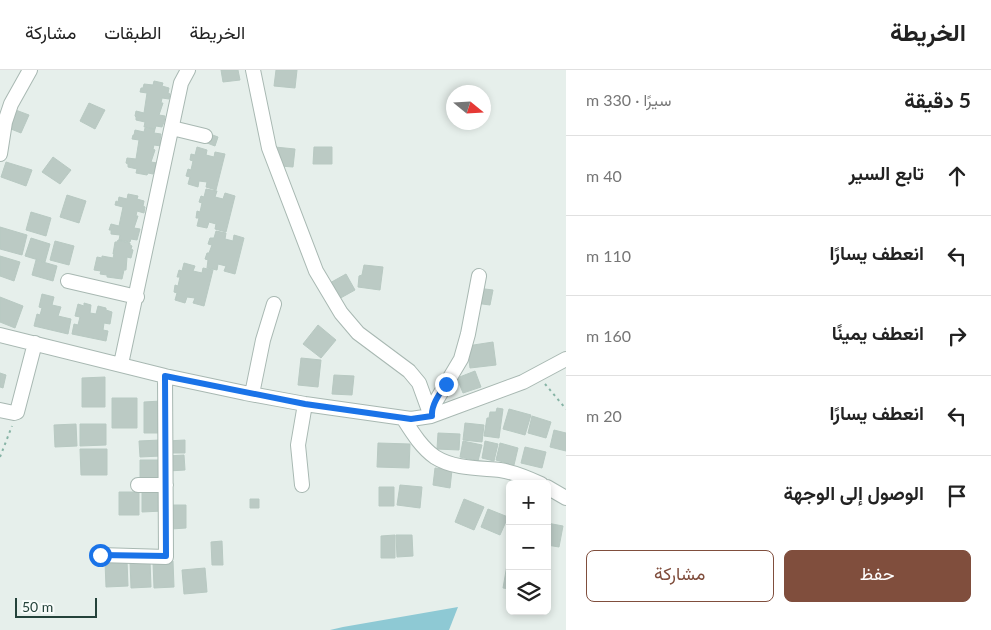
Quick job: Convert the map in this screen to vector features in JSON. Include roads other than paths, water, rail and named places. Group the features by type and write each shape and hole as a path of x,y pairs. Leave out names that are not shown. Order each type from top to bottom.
{"street":[{"path":"0,154 2,122 30,70"},
{"path":"121,364 137,297 181,83 188,70"},
{"path":"253,70 269,148 316,270 341,313 358,333 409,371 419,383 431,414"},
{"path":"172,128 205,136"},
{"path":"431,414 433,406 461,359 468,334 478,276"},
{"path":"68,281 137,297"},
{"path":"252,394 263,340 274,304"},
{"path":"0,335 165,376 252,394 305,404 411,419 431,414 523,382 566,359"},
{"path":"0,410 17,412 35,343"},
{"path":"100,555 166,556 165,376"},
{"path":"302,485 298,444 305,404"},
{"path":"403,418 416,438 435,457 454,464 484,470 500,470 534,480"},
{"path":"138,485 166,485"},
{"path":"551,489 566,498"}],"water":[{"path":"458,607 449,630 330,630 343,627"}]}
